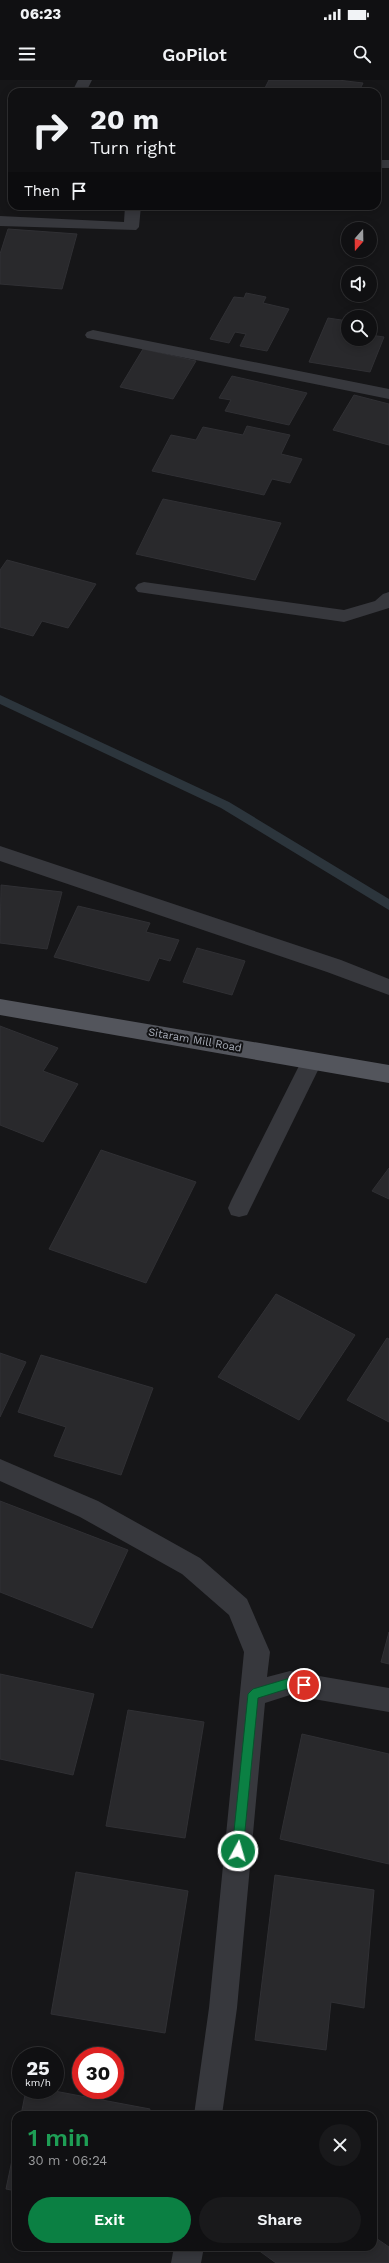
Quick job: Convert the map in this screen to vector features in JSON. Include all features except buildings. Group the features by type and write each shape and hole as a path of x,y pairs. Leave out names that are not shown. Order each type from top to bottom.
{"main road":[{"name":"Sitaram Mill Road","path":"0,1007 37,1012 389,1074"}],"street":[{"path":"0,221 131,227 133,210"},
{"path":"92,335 389,394"},
{"path":"144,588 344,616 381,605 389,598"},
{"path":"0,853 334,966 389,987"},
{"path":"239,1208 312,1060"},
{"path":"0,1470 89,1509 197,1571 238,1607 257,1652 223,2008 209,2111"},
{"path":"253,1694 290,1683 389,1700"},
{"path":"186,2263 188,2251"}],"waterway":[{"path":"0,699 225,805 389,905"}],"route":[{"path":"238,1851 253,1694 290,1683 304,1685"}]}
